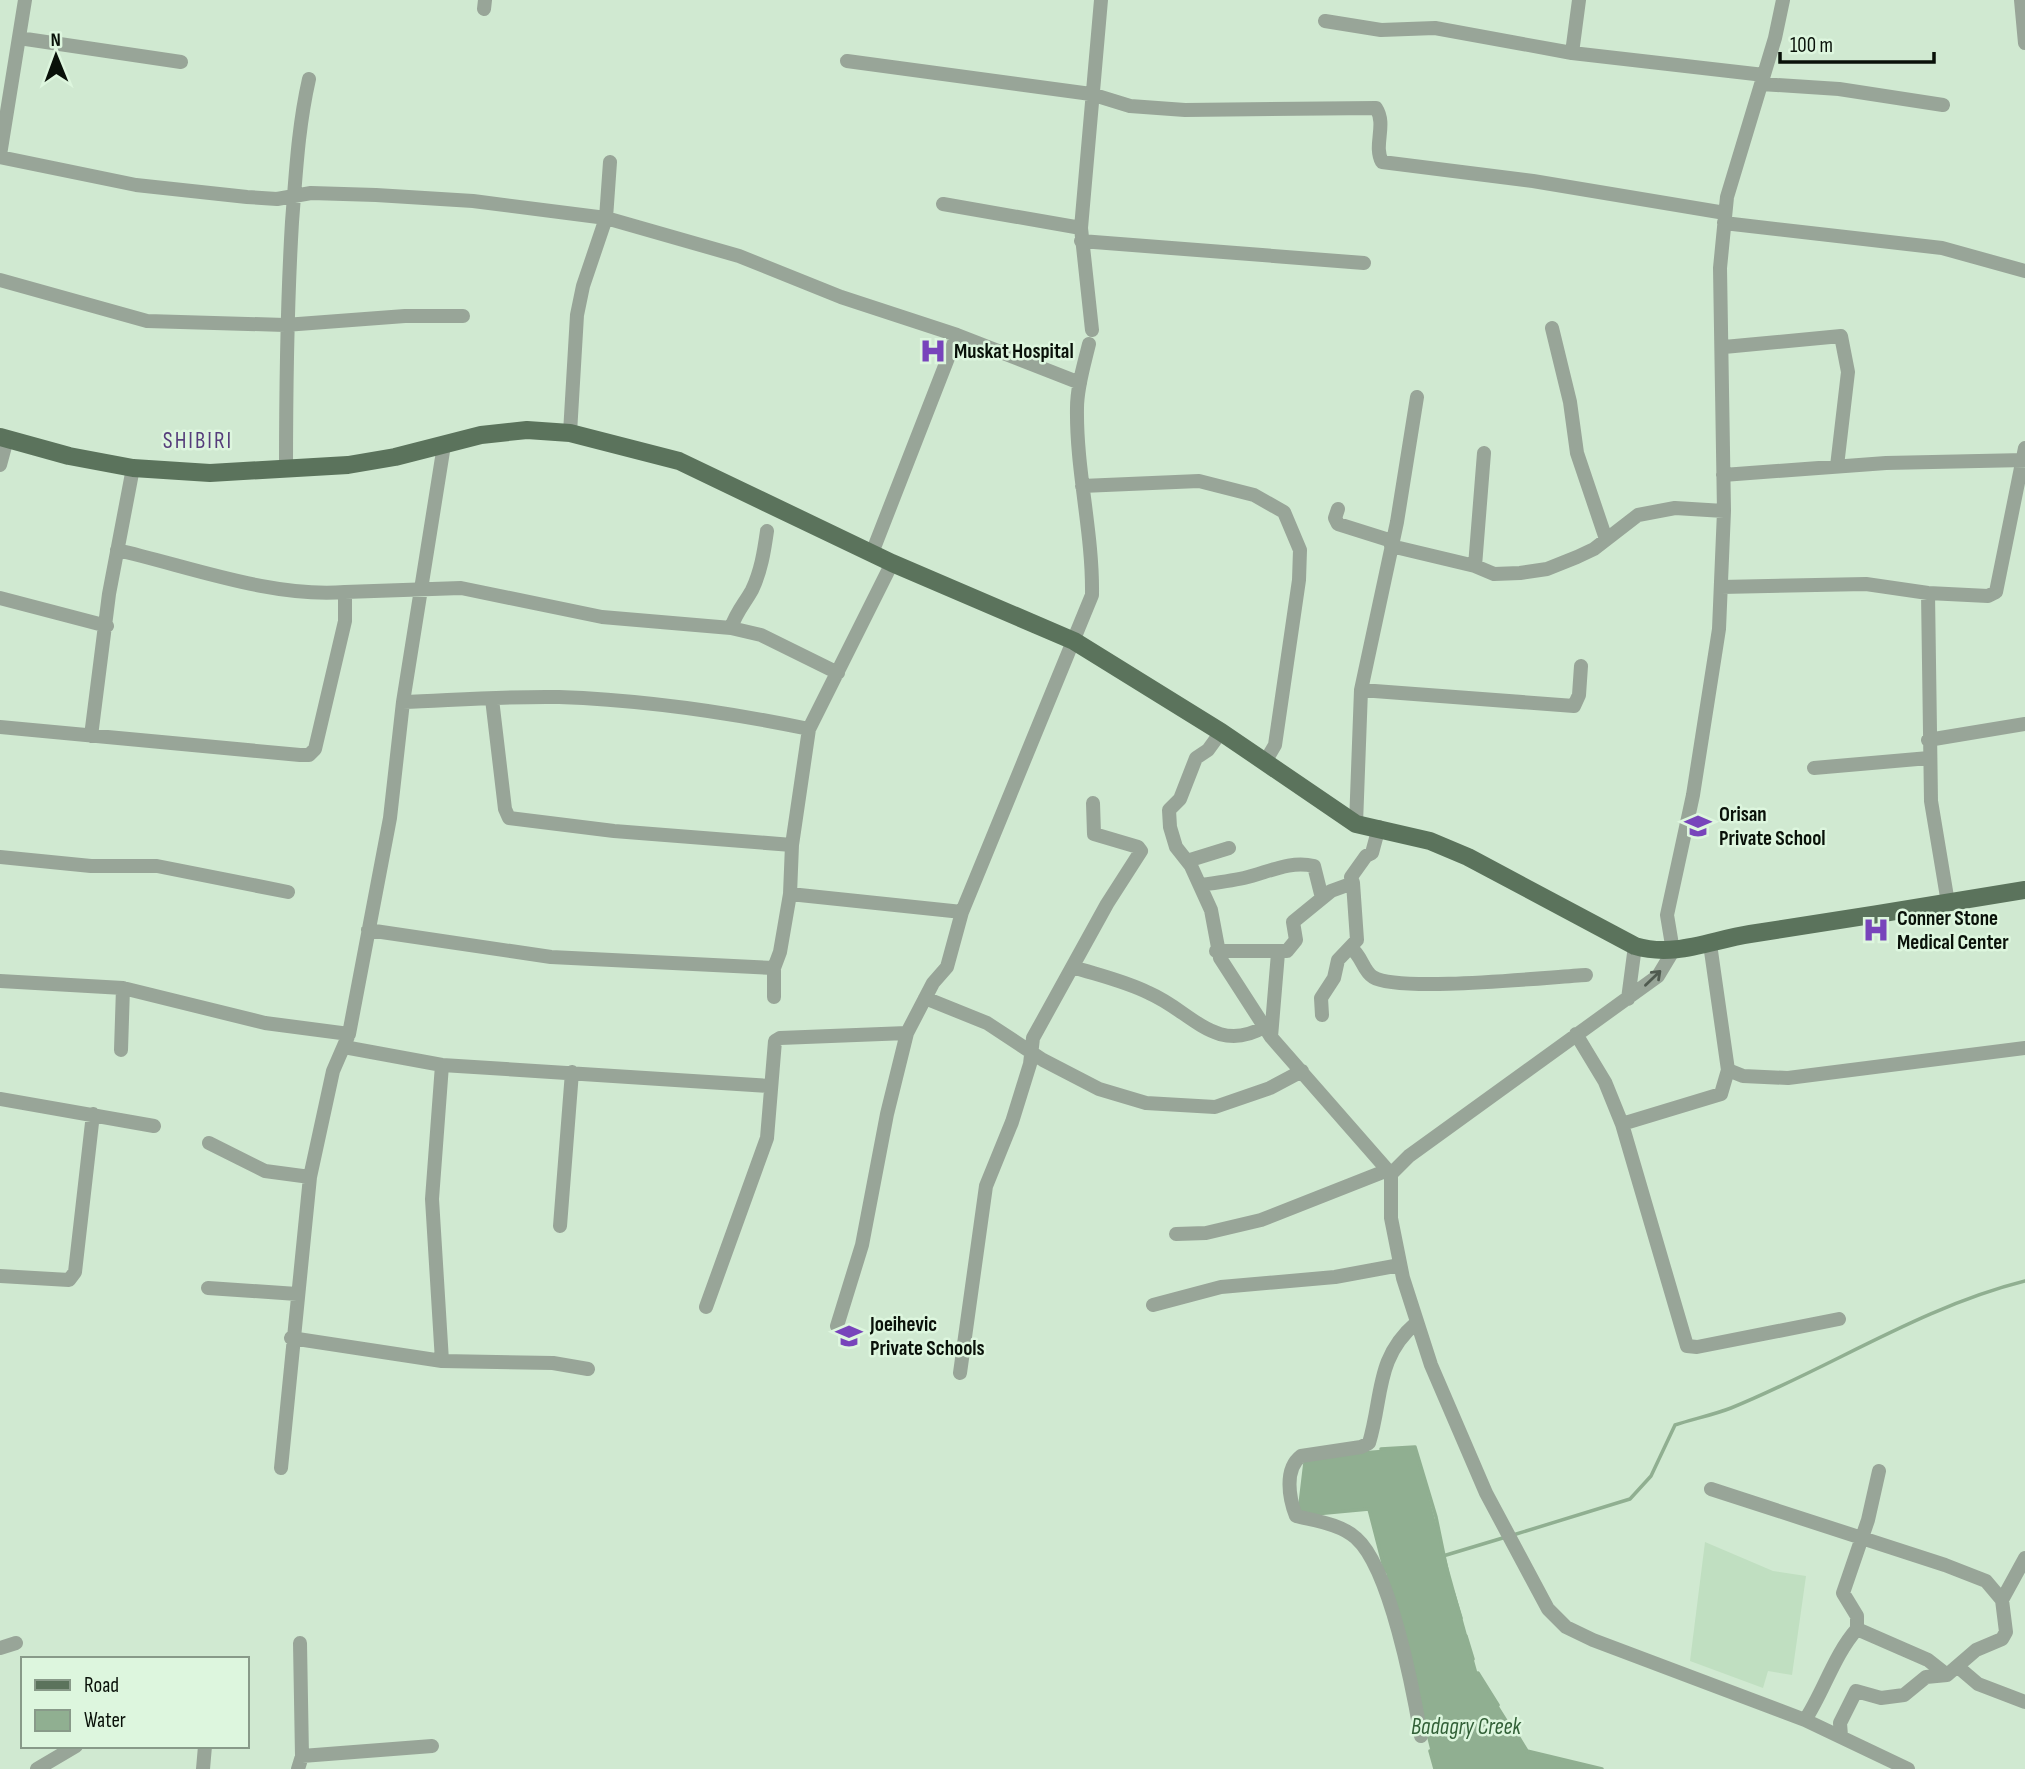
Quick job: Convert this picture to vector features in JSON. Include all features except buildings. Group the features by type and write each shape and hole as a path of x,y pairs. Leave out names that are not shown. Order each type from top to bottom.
{"main road":[{"path":"4,438 69,456 133,468 210,473 286,470 371,461 481,435 527,430 570,432 679,461 892,563 1074,641 1221,732 1356,824 1379,827 1430,841 1468,857 1635,946 1673,951 1733,937 2025,890"}],"street":[{"path":"25,0 0,156 136,185 247,197 294,197 311,192 461,200 606,218 739,256 841,297 957,335 1080,383"},
{"path":"837,1326 862,1245 887,1114 907,1033 947,967 962,912 1092,594 1089,526 1082,486 1077,406 1090,337 1081,235 1101,0"},
{"path":"1572,53 1578,0"},
{"path":"1176,1234 1206,1233 1261,1220 1390,1172 1658,976 1673,951 1667,915 1693,795 1719,629 1724,511 1724,347 1720,268 1727,197 1763,79 1783,0"},
{"path":"2021,0 2025,43"},
{"path":"1325,21 1381,30 1435,28 1572,53 1943,105"},
{"path":"19,38 181,62"},
{"path":"847,61 1091,94 1130,106 1185,110 1376,108 1381,117 1379,155 1382,162 1533,181 1725,218 1942,248 2025,271"},
{"path":"286,470 285,325 298,127 309,79"},
{"path":"570,432 578,315 583,286 606,218 610,162"},
{"path":"943,204 1081,235 1364,263"},
{"path":"0,279 147,321 285,325 405,316 463,316"},
{"path":"1552,328 1570,402 1577,453 1606,539"},
{"path":"873,553 957,335"},
{"path":"1724,347 1841,336 1847,372 1837,466"},
{"path":"1356,824 1361,691 1417,397"},
{"path":"0,465 4,438"},
{"path":"281,1468 291,1338 310,1177 332,1071 346,1041 390,818 403,702 444,444"},
{"path":"1475,566 1484,453"},
{"path":"1721,587 1866,584 1928,593 1987,596 1996,593 2024,456 1723,475"},
{"path":"92,736 117,550 133,468"},
{"path":"1082,486 1199,481 1254,495 1284,512 1300,550 1299,580 1278,732 1275,745 1265,762"},
{"path":"1338,509 1335,518 1338,524 1494,574 1547,569 1586,553 1637,515 1675,508 1724,511"},
{"path":"731,628 736,612 750,593 764,560 767,531"},
{"path":"117,550 240,581 327,594 461,588 602,617 731,628 761,635 838,673"},
{"path":"774,997 774,968 780,952 790,894 793,845 809,729 892,563"},
{"path":"0,727 309,755 314,749 345,621 345,592"},
{"path":"1928,593 1928,740 1931,801 1948,903"},
{"path":"0,598 107,626"},
{"path":"1361,691 1574,706 1579,695 1581,666"},
{"path":"403,702 557,697 626,701 709,711 809,729"},
{"path":"492,699 505,809 509,817 614,831 793,845"},
{"path":"1928,740 2025,724"},
{"path":"1221,732 1208,750 1196,758 1181,799 1169,810 1170,827 1176,847 1188,861 1211,911 1216,951 1268,1032 1390,1172 1391,1218 1400,1265 1416,1323 1469,1455 1548,1609 1566,1627 1805,1720 1908,1769"},
{"path":"1814,768 1929,758"},
{"path":"960,1373 986,1186 1012,1122 1042,1019 1140,851 1138,847 1094,834 1093,803"},
{"path":"1322,1015 1321,998 1334,978 1338,960 1357,940 1351,877 1366,856 1372,853 1379,827"},
{"path":"1188,861 1229,848"},
{"path":"0,856 91,866 157,866 288,892"},
{"path":"1200,885 1242,878 1269,868 1307,865 1314,866 1322,898"},
{"path":"1216,951 1287,951 1296,940 1293,922 1331,891 1353,883"},
{"path":"790,894 962,912"},
{"path":"368,930 551,957 774,968"},
{"path":"1622,1124 1721,1094 1728,1070 1710,944"},
{"path":"1628,999 1635,946"},
{"path":"1351,948 1360,954 1368,973 1374,978 1410,985 1586,975"},
{"path":"1268,1032 1278,953"},
{"path":"1073,967 1151,993 1217,1033 1234,1038 1268,1032"},
{"path":"0,981 124,988 442,1065 770,1086"},
{"path":"121,1050 124,988"},
{"path":"926,998 987,1023 1099,1089 1146,1103 1215,1107 1270,1088 1302,1071"},
{"path":"706,1307 766,1138 773,1047 780,1038 907,1033"},
{"path":"1576,1034 1605,1082 1622,1124 1687,1346 1698,1347 1839,1319"},
{"path":"1728,1070 1743,1076 1787,1078 2025,1048"},
{"path":"442,1065 432,1199 442,1361"},
{"path":"560,1226 572,1072"},
{"path":"0,1099 154,1126"},
{"path":"0,1276 58,1281 69,1280 75,1272 93,1114"},
{"path":"209,1143 265,1171 310,1177"},
{"path":"1153,1305 1221,1287 1335,1277 1400,1265"},
{"path":"208,1287 297,1294"},
{"path":"1416,1323 1401,1336 1391,1351 1376,1403 1369,1443 1361,1447 1301,1455 1292,1467 1290,1489 1296,1516 1335,1526 1354,1535 1366,1547 1400,1637 1421,1736"},
{"path":"291,1338 442,1361 553,1363 588,1369"},
{"path":"1805,1720 1821,1696 1844,1643 1857,1629 1857,1616 1843,1593 1862,1537 1879,1471"},
{"path":"1711,1489 1862,1537 1986,1581 2002,1600 2006,1632 2002,1639 1976,1650 1953,1671 1926,1677 1904,1695 1894,1698 1856,1691 1840,1723 1841,1736"},
{"path":"2002,1600 2025,1558"},
{"path":"1857,1629 1978,1684 2025,1702"},
{"path":"0,1648 16,1643"},
{"path":"300,1643 300,1762 432,1746"},
{"path":"37,1769 73,1748"},
{"path":"203,1769 205,1748"}],"shaded area":[{"path":"1705,1542 1773,1571 1806,1576 1792,1675 1768,1671 1763,1688 1690,1661"}],"water":[{"name":"Badagry Creek","path":"1415,1447 1477,1671 1527,1751 1602,1769 1435,1769 1370,1509 1297,1515 1304,1456"}],"waterway":[{"path":"1513,1535 1630,1499 1651,1476 1675,1425 1717,1413 1768,1392 1949,1306 2025,1281"},
{"path":"1381,1449 1415,1447 1436,1517 1448,1575"},
{"path":"1315,1514 1369,1509 1385,1571"},
{"path":"1443,1556 1506,1537"},
{"path":"1453,1592 1461,1618"},
{"path":"1466,1636 1473,1659"},
{"path":"1478,1673 1498,1705"},
{"path":"1510,1723 1527,1751 1602,1769"},
{"path":"1430,1751 1435,1769"}],"place":[{"name":"Muskat Hospital","path":"933,351"},
{"name":"Orisan Private School","path":"1698,826"},
{"name":"Conner Stone Medical Center","path":"1876,930"},
{"name":"Joeihevic Private Schools","path":"849,1336"}],"district":[{"name":"SHIBIRI","path":"198,441"}]}
